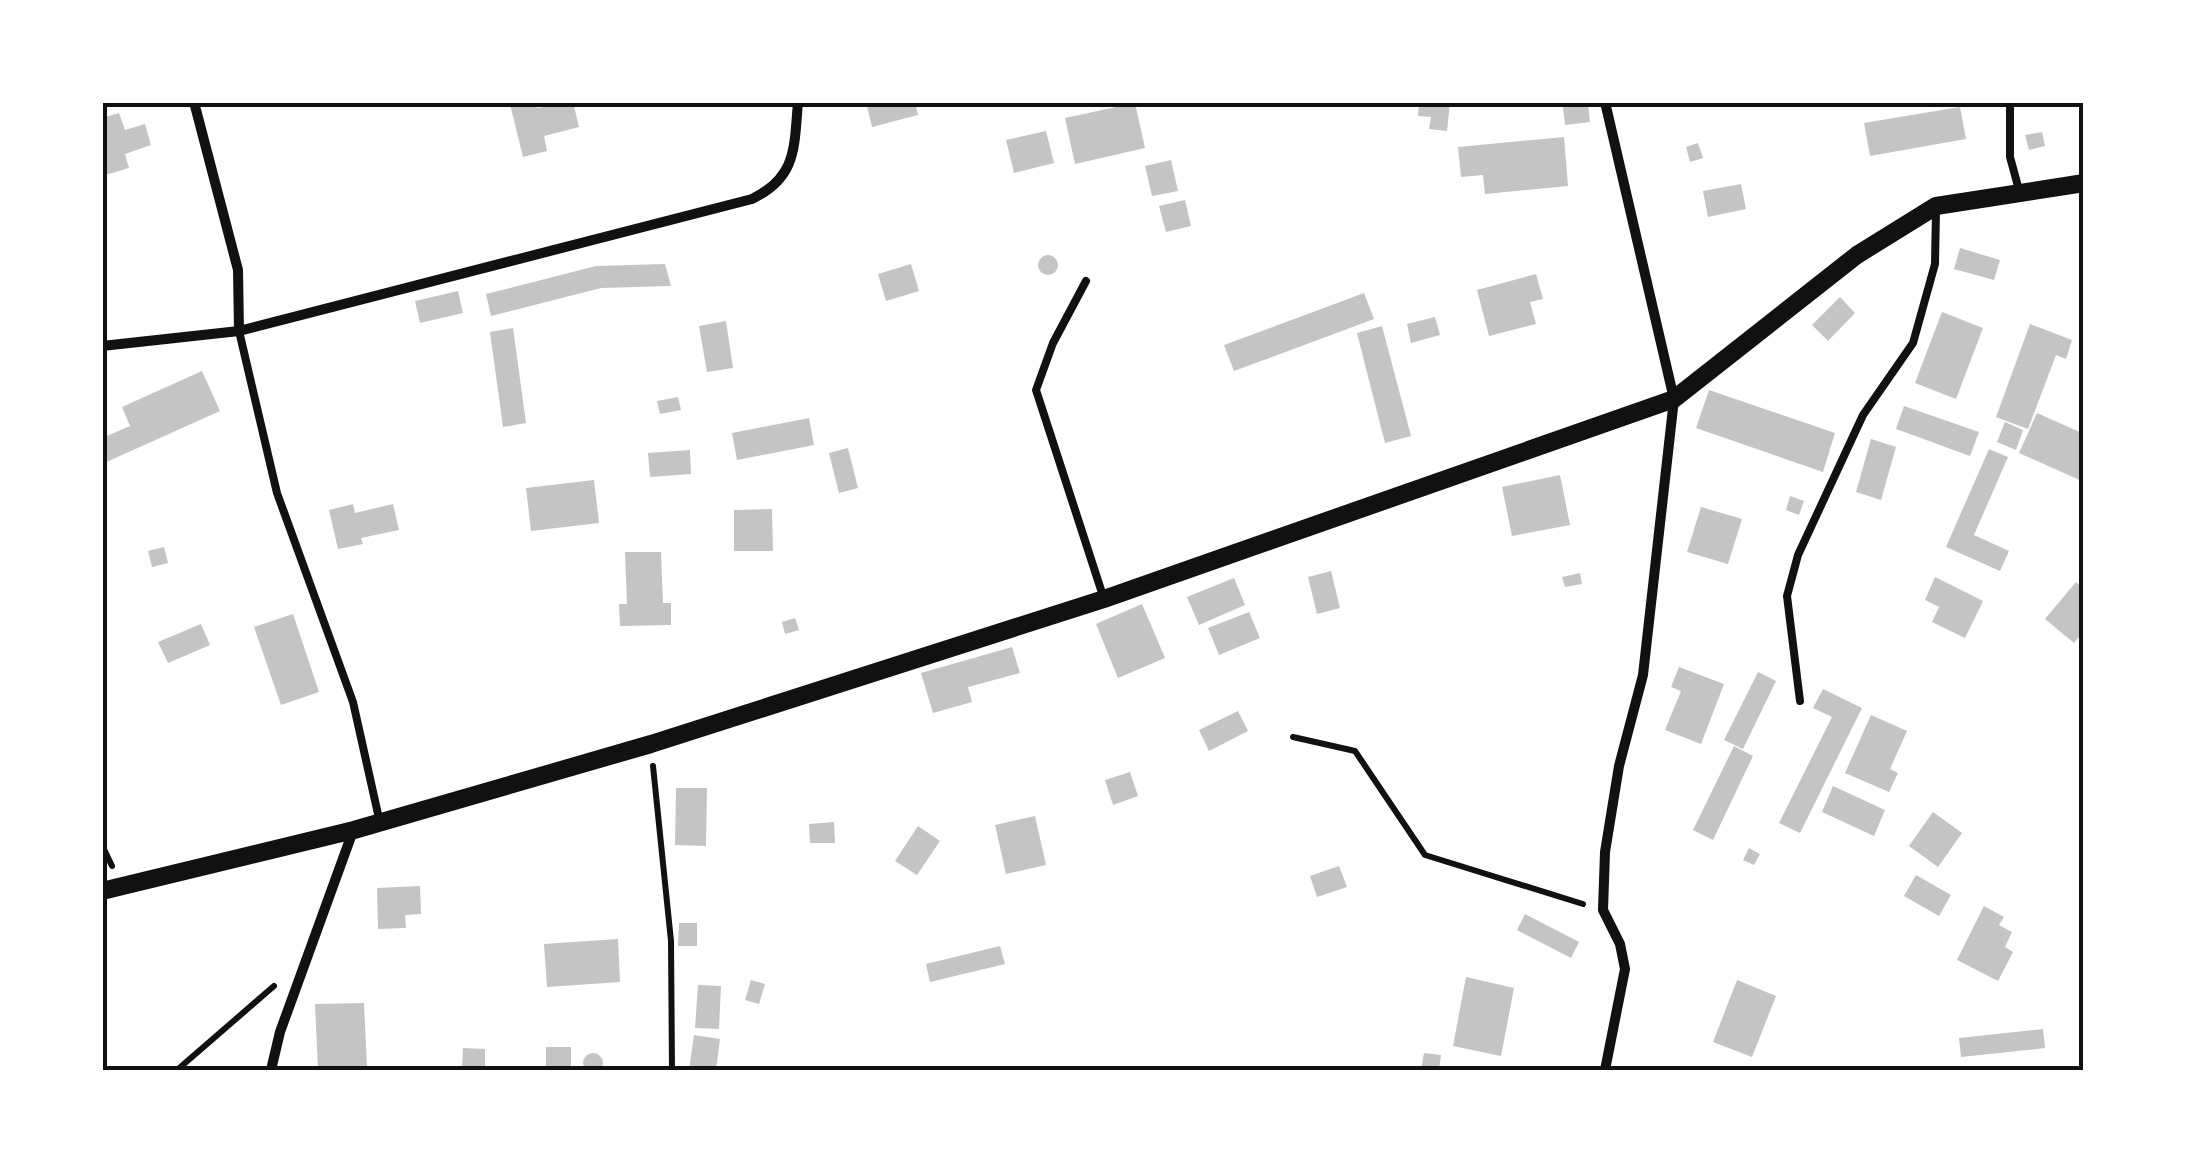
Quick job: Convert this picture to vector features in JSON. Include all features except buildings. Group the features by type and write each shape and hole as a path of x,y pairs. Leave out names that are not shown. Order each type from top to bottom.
{"street":[{"path":"194,102 238,270 240,331"},
{"path":"102,346 240,331 752,199 778,186 793,156 798,102"},
{"path":"1605,102 1674,399 1642,675 1619,766 1604,852 1603,910 1620,944 1625,969 1605,1070"},
{"path":"102,891 380,824 651,744 1104,600 1674,399 1857,255 1936,206 2019,190 2084,183"},
{"path":"271,1070 280,1032 354,830"}],"lane":[{"path":"2010,102 2010,157 2019,190"},
{"path":"1800,701 1787,596 1798,555 1863,415 1913,343 1934,264 1936,206"},
{"path":"1086,281 1053,343 1036,390 1104,600"},
{"path":"240,331 277,493 353,702 380,824"}],"path":[{"path":"1293,737 1355,751 1425,855 1603,910"},
{"path":"651,744 671,942 672,1070"},
{"path":"177,1070 309,956"}]}
